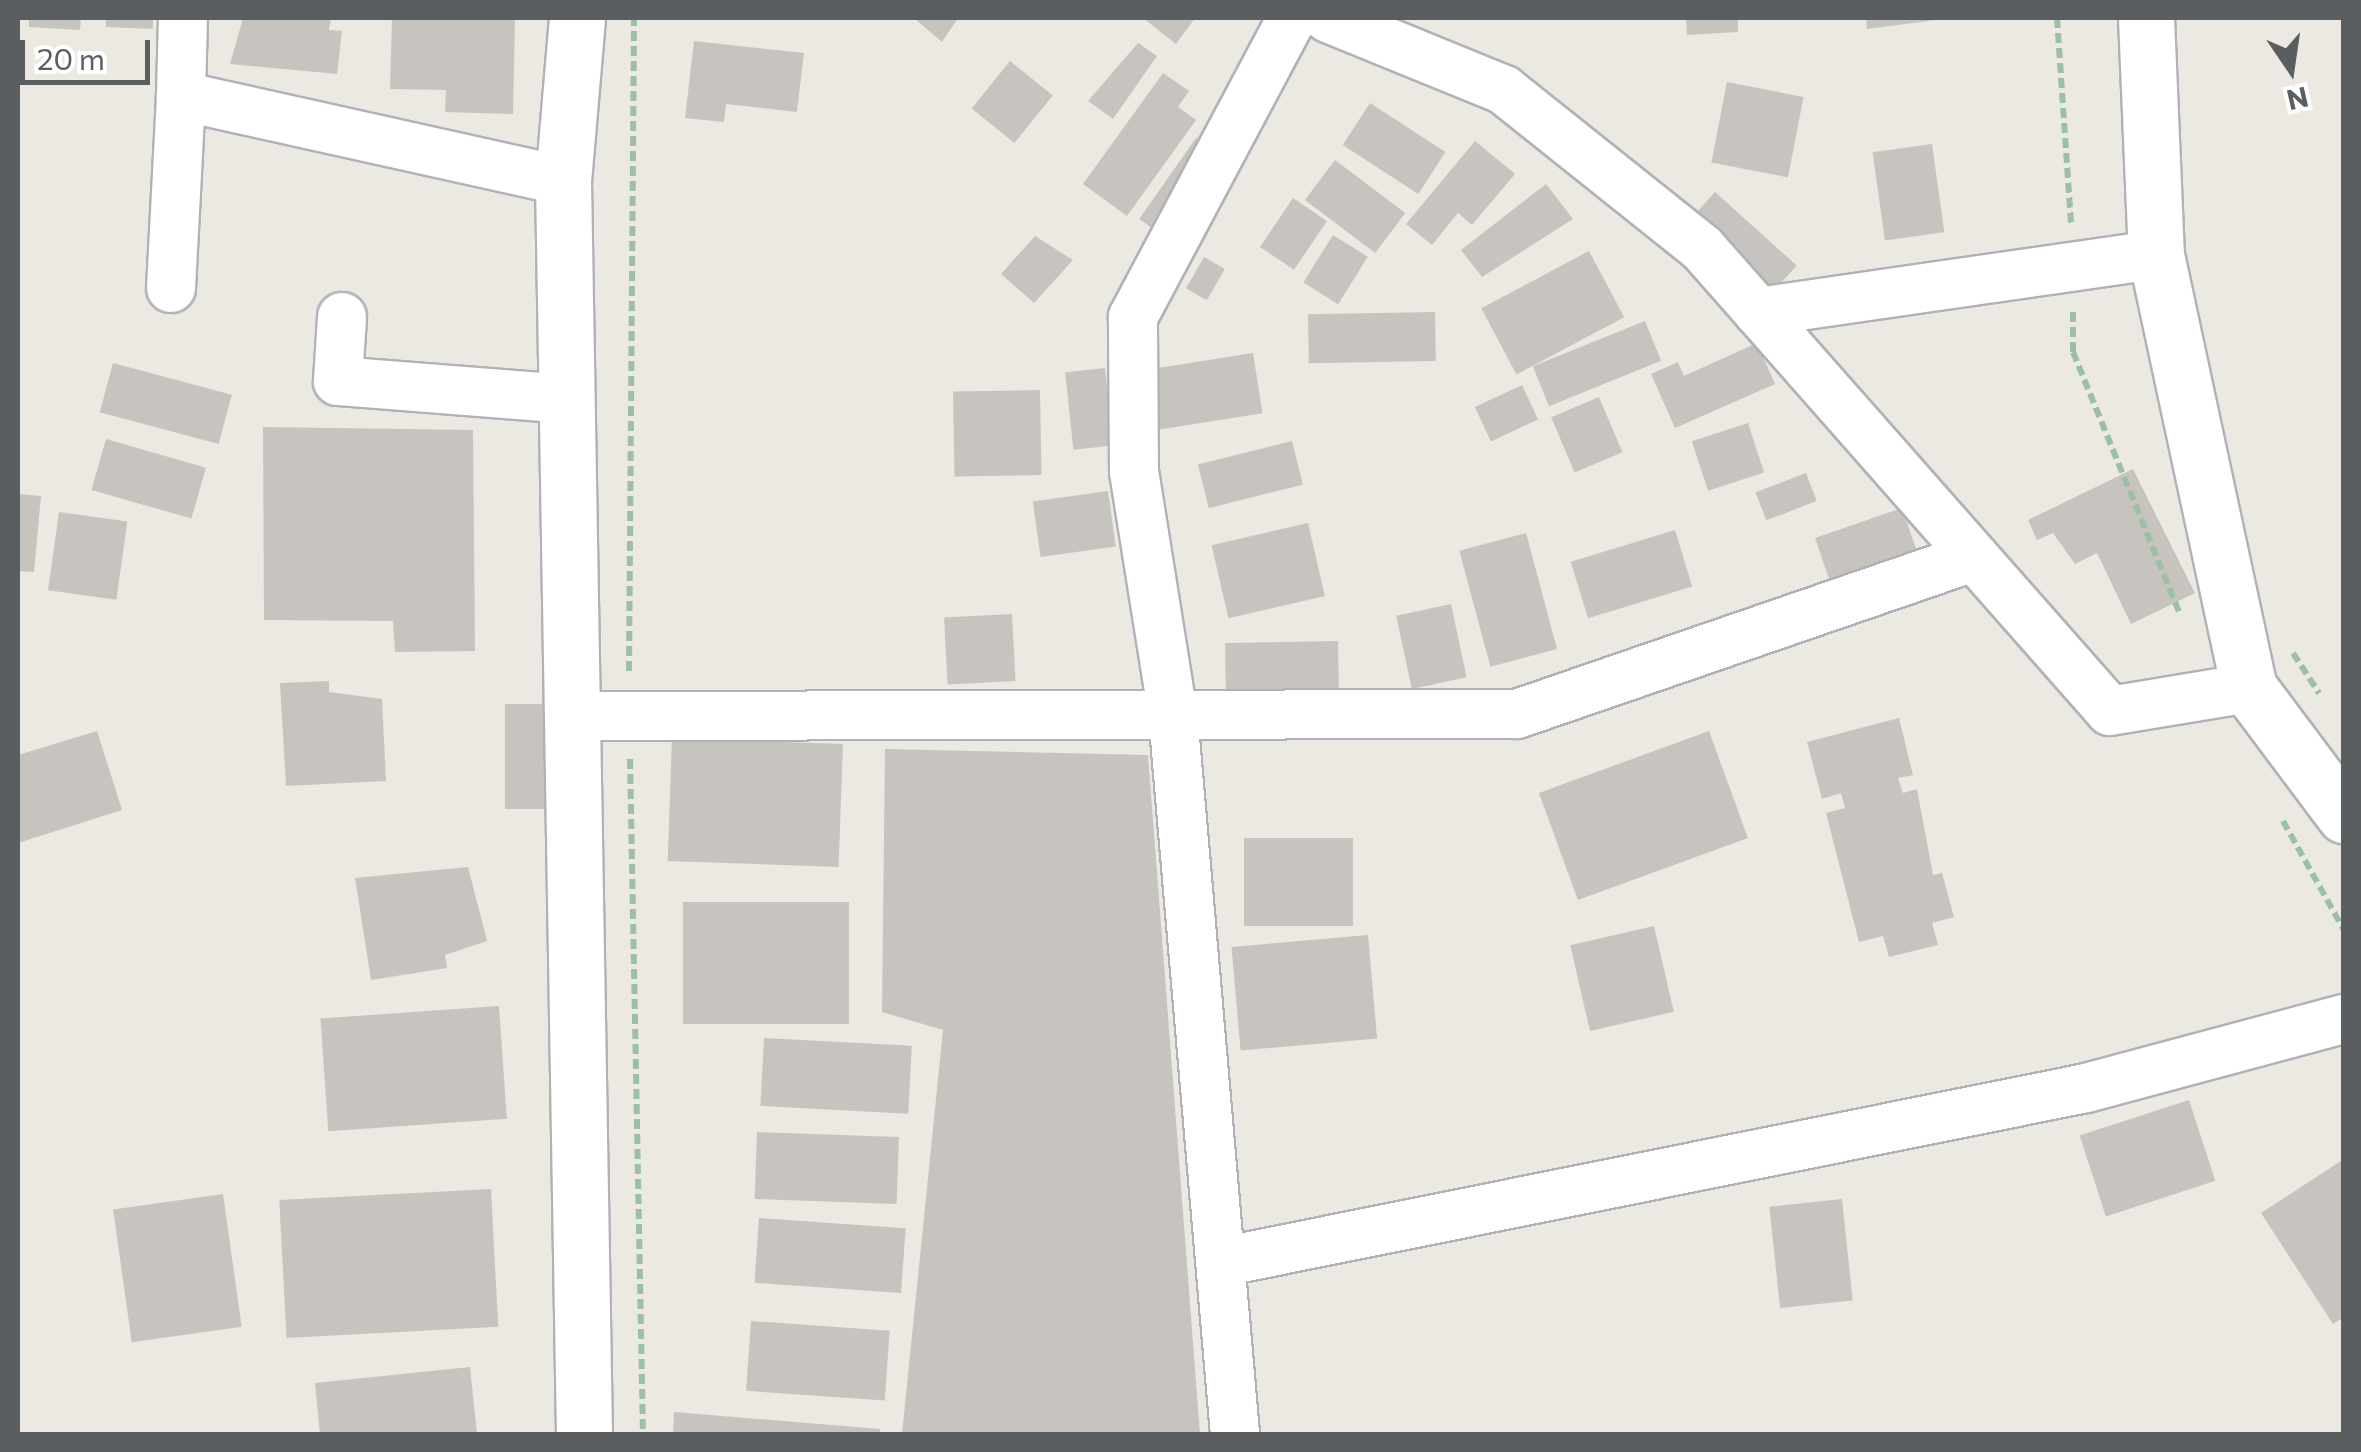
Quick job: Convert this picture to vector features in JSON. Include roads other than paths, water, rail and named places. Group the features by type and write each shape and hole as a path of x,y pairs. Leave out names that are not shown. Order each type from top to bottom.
{"main road":[{"path":"577,18 563,181 584,1434"},
{"path":"2146,18 2156,254 2249,688 2344,815"}],"street":[{"path":"171,288 183,18"},
{"path":"1235,1434 1226,1260 1174,715 1134,472 1133,317 1292,18"},
{"path":"1328,18 1504,90 1702,248 2110,711 2249,688"},
{"path":"181,96 563,181"},
{"path":"1758,312 2156,254"},
{"path":"342,317 338,381 566,399"},
{"path":"572,716 1517,714 1974,557"},
{"path":"1226,1260 2086,1088 2344,1018"}]}
